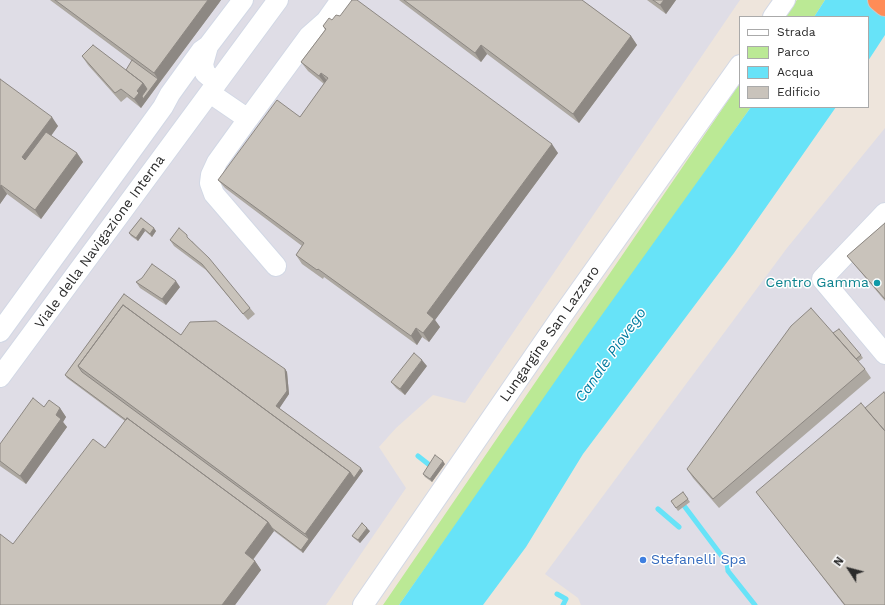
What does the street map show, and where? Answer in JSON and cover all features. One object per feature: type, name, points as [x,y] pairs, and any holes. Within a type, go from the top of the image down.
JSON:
[{"type":"highway","points":[[879,0],[885,4]]},
{"type":"street","name":"Viale della Navigazione Interna","points":[[0,332],[163,107],[170,94],[201,51],[208,46],[243,0]]},
{"type":"street","name":"Viale della Navigazione Interna","points":[[2,370],[194,115],[278,0]]},
{"type":"street","points":[[276,266],[214,194],[210,183],[211,175],[217,162],[309,36],[326,21],[341,0]]},
{"type":"street","points":[[774,16],[785,0]]},
{"type":"street","name":"Viale della Navigazione Interna","points":[[208,46],[203,64],[204,73],[214,88]]},
{"type":"street","name":"Lungargine San Lazzaro","points":[[363,605],[559,320],[739,66]]},
{"type":"street","points":[[214,88],[248,119]]},
{"type":"street","name":"Viale della Navigazione Interna","points":[[163,107],[180,92],[186,91],[195,98],[194,115]]},
{"type":"street","points":[[885,213],[822,279],[885,354]]},
{"type":"shaded area","points":[[0,0],[740,0],[465,403],[433,395],[396,428],[379,447],[406,488],[326,605],[0,605]]},
{"type":"shaded area","points":[[885,128],[885,605],[581,605],[578,598],[545,574],[787,248]]},
{"type":"green space","points":[[797,0],[825,0],[815,16],[786,16]]},
{"type":"green space","points":[[739,84],[739,108],[750,108],[399,605],[383,605]]},
{"type":"water","points":[[825,0],[885,0],[885,35],[869,59],[869,16],[815,16]]},
{"type":"water","name":"Canale Piovego","points":[[750,108],[835,108],[734,253],[583,454],[526,547],[483,605],[399,605],[586,337]]},
{"type":"building","points":[[55,0],[208,0],[154,73]]},
{"type":"building","points":[[352,0],[357,0],[552,144],[427,313],[434,319],[423,333],[416,328],[411,336],[318,269],[317,270],[296,255],[304,243],[218,180],[277,100],[300,117],[328,78],[321,73],[319,76],[301,62],[326,29],[323,26],[329,18],[332,20],[336,15],[340,16]]},
{"type":"building","points":[[404,0],[582,0],[631,36],[573,114],[481,45],[475,53]]},
{"type":"building","points":[[653,0],[664,0],[660,5]]},
{"type":"building","points":[[93,45],[143,83],[137,91],[139,93],[134,99],[121,89],[115,93],[82,56]]},
{"type":"building","points":[[132,60],[158,79],[143,99],[142,96],[147,89],[143,83],[126,70]]},
{"type":"building","points":[[0,79],[52,117],[22,157],[25,160],[46,132],[77,153],[35,210],[1,185],[0,187]]},
{"type":"building","points":[[141,218],[154,228],[150,234],[143,228],[136,238],[129,233]]},
{"type":"building","name":"Centro Gamma","points":[[885,223],[885,299],[847,256]]},
{"type":"building","points":[[179,228],[209,258],[250,308],[243,314],[202,264],[170,240]]},
{"type":"building","points":[[152,264],[176,281],[162,299],[136,282],[142,278]]},
{"type":"building","points":[[124,294],[181,335],[190,322],[216,321],[285,369],[287,391],[276,406],[361,468],[354,478],[350,472],[123,305],[78,366],[82,372],[309,539],[301,550],[272,528],[268,522],[127,418],[126,420],[65,375]]},
{"type":"building","points":[[123,305],[350,472],[305,534],[78,366]]},
{"type":"building","points":[[811,308],[865,369],[713,499],[687,469],[791,326]]},
{"type":"building","points":[[839,329],[861,355],[856,359],[833,333]]},
{"type":"building","points":[[414,353],[422,360],[400,389],[391,382]]},
{"type":"building","points":[[884,392],[885,394],[885,431],[865,408]]},
{"type":"building","points":[[33,398],[44,407],[49,400],[60,408],[56,415],[61,419],[20,476],[0,461],[0,444]]},
{"type":"building","points":[[861,403],[885,431],[885,605],[845,605],[756,492]]},
{"type":"building","points":[[127,418],[268,522],[245,553],[255,561],[222,605],[0,605],[0,534],[13,544],[93,439],[105,448]]},
{"type":"building","points":[[435,455],[443,461],[430,479],[423,474]]},
{"type":"building","points":[[683,492],[688,499],[676,508],[671,501]]},
{"type":"building","points":[[362,523],[367,528],[358,540],[352,536]]},
{"type":"waterway","points":[[418,456],[432,467]]},
{"type":"waterway","points":[[685,507],[727,563],[728,571],[755,605]]},
{"type":"waterway","points":[[658,509],[679,527]]},
{"type":"waterway","points":[[557,594],[566,599],[563,605]]},
{"type":"place","name":"Centro Gamma","points":[[877,283]]},
{"type":"place","name":"Stefanelli Spa","points":[[643,560]]}]
